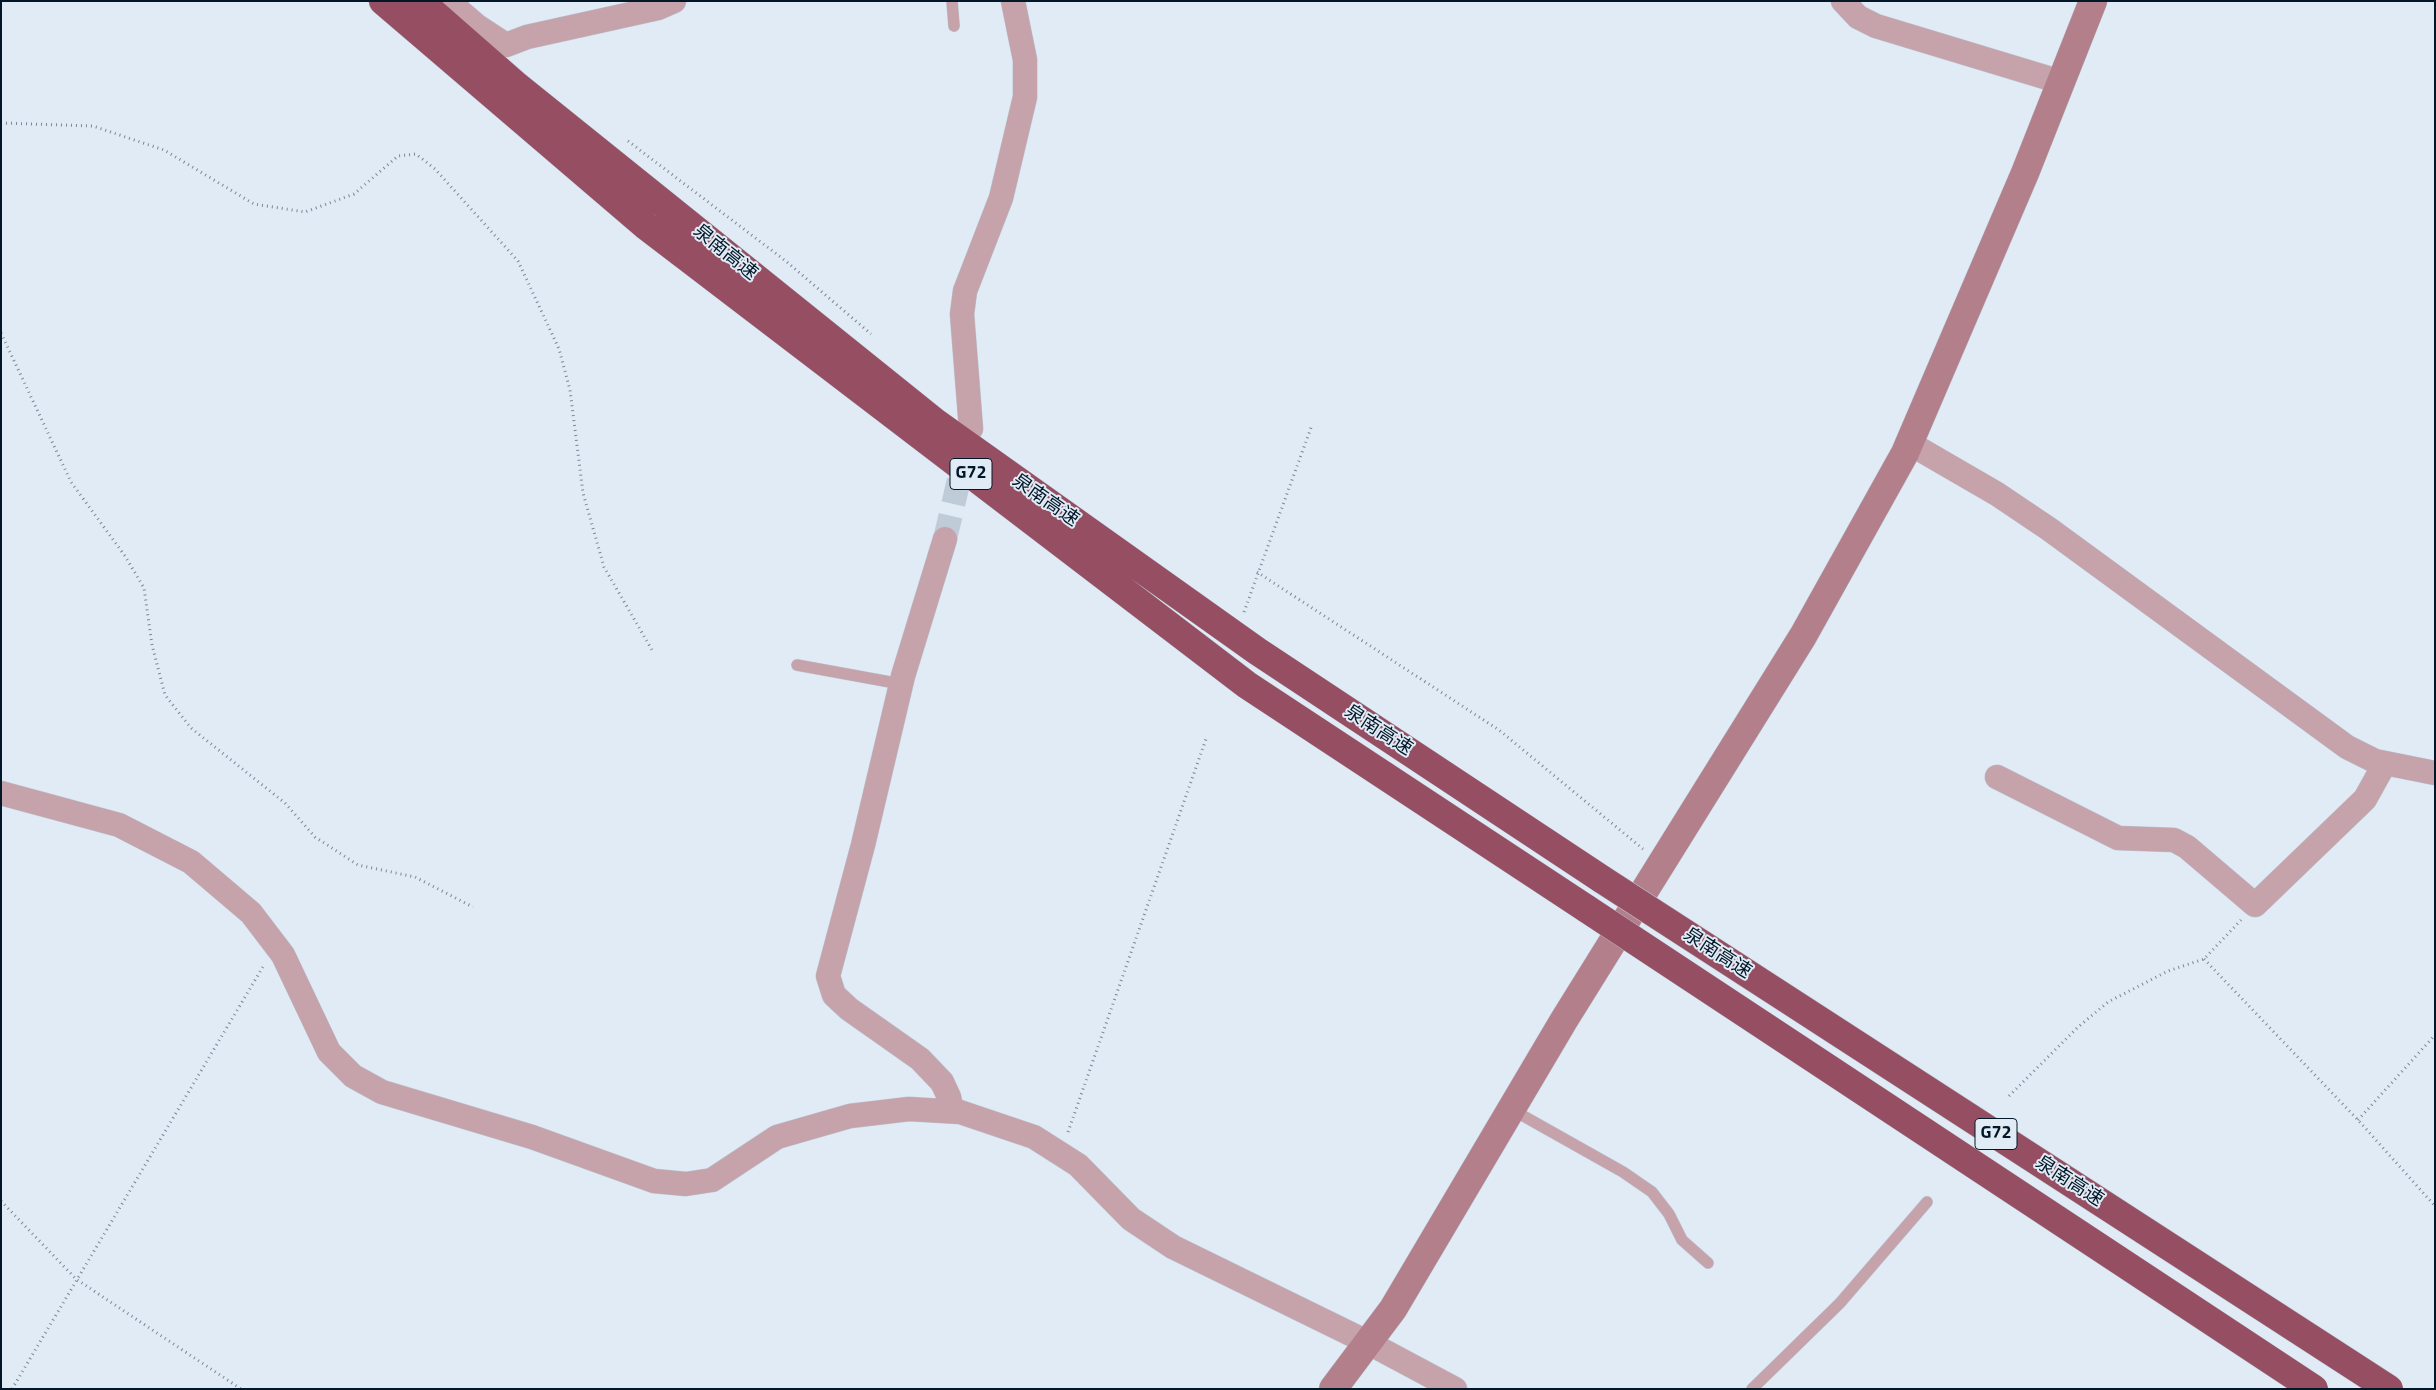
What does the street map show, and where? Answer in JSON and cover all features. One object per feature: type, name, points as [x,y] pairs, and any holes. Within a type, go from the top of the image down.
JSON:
[{"type":"highway","name":"泉南高速","points":[[383,1],[646,226],[1247,685],[2314,1389]]},
{"type":"highway","name":"泉南高速","points":[[420,1],[517,86],[935,422],[1257,651],[1603,880],[2389,1389]]},
{"type":"street","points":[[448,1],[477,26],[506,45],[527,38],[658,8],[674,1]]},
{"type":"street","points":[[970,429],[962,314],[965,291],[1001,198],[1025,97],[1025,60],[1013,1]]},
{"type":"street","points":[[1843,1],[1858,17],[1876,26],[2061,82]]},
{"type":"street","points":[[1333,1389],[1393,1309],[1511,1109],[1803,636],[1909,443],[2025,173],[2093,1]]},
{"type":"street","points":[[1909,443],[1998,494],[2049,529],[2347,747],[2375,761],[2435,773]]},
{"type":"street","points":[[946,539],[901,684],[863,845],[828,976],[834,995],[839,1000],[920,1058],[937,1076],[949,1097],[952,1111]]},
{"type":"street","points":[[1997,777],[2118,838],[2174,840],[2187,847],[2255,905],[2365,799],[2385,763]]},
{"type":"street","points":[[1,794],[119,824],[191,862],[250,913],[283,955],[329,1052],[353,1076],[382,1092],[532,1137],[654,1181],[686,1184],[712,1180],[777,1137],[850,1116],[909,1109],[960,1112],[1034,1137],[1078,1165],[1132,1219],[1173,1247],[1367,1342],[1455,1389]]},
{"type":"lane","points":[[952,1],[954,26]]},
{"type":"lane","points":[[797,665],[901,684]]},
{"type":"lane","points":[[1511,1109],[1623,1172],[1652,1192],[1669,1214],[1682,1240],[1708,1263]]},
{"type":"lane","points":[[1752,1389],[1840,1303],[1927,1202]]},
{"type":"path","points":[[1,122],[93,126],[164,150],[254,204],[305,212],[354,194],[398,156],[416,154],[435,169],[518,261],[558,349],[570,390],[583,493],[604,567],[652,650]]},
{"type":"path","points":[[624,138],[787,262],[871,334]]},
{"type":"path","points":[[1,333],[71,482],[125,556],[144,588],[152,645],[165,695],[191,728],[285,803],[315,836],[358,865],[415,877],[473,907]]},
{"type":"path","points":[[1241,620],[1312,425]]},
{"type":"path","points":[[1257,572],[1499,730],[1661,864]]},
{"type":"path","points":[[1060,1154],[1206,739]]},
{"type":"path","points":[[2009,1096],[2077,1028],[2108,1002],[2168,971],[2204,959],[2255,905]]},
{"type":"path","points":[[12,1389],[275,945]]},
{"type":"path","points":[[2204,959],[2358,1120],[2435,1206]]},
{"type":"path","points":[[2358,1120],[2435,1035]]},
{"type":"path","points":[[1,1201],[76,1280],[241,1389]]},
{"type":"tunnel","points":[[945,539],[966,450]]}]
